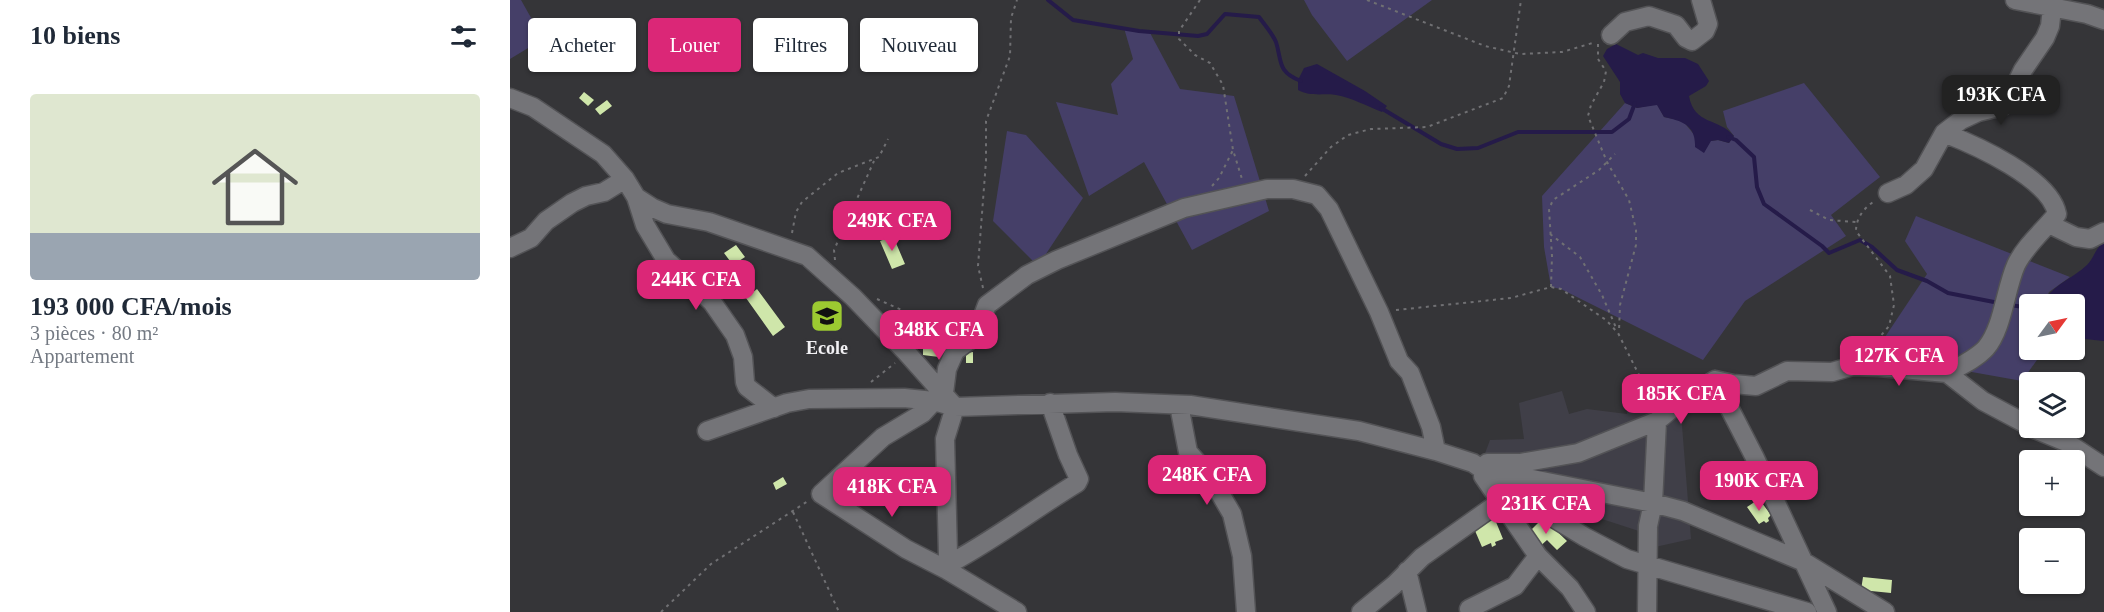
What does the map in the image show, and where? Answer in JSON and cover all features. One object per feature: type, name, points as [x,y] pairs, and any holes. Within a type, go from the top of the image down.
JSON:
[{"type":"street","points":[[1611,35],[1625,22],[1649,16],[1676,25],[1686,38],[1692,41],[1705,31],[1708,24],[1701,0]]},
{"type":"street","points":[[2015,0],[2104,20]]},
{"type":"street","points":[[1888,193],[1906,185],[1924,169],[1944,133],[1961,120],[1977,112],[2003,106],[2023,70],[2045,38],[2050,26],[2052,8]]},
{"type":"street","points":[[510,98],[533,107],[603,154],[625,179],[636,197],[645,225],[666,260],[712,302],[735,335],[743,357],[747,387],[774,408]]},
{"type":"street","points":[[1944,133],[1990,152],[2021,172],[2055,204],[2057,214],[2022,255],[2016,266],[1993,338],[1979,354],[1947,373]]},
{"type":"street","points":[[510,248],[531,238],[546,221],[572,203],[586,196],[604,192],[625,179]]},
{"type":"street","points":[[947,567],[944,401],[947,369],[955,351],[971,339],[978,328],[987,305],[1027,276],[1056,260],[1184,208],[1247,193],[1274,188],[1293,189],[1317,195],[1329,209],[1379,312],[1399,361],[1410,373],[1419,393],[1431,427],[1436,451]]},
{"type":"street","points":[[636,197],[667,214],[709,222],[807,256],[835,280],[906,352],[944,401]]},
{"type":"street","points":[[2049,224],[2068,234],[2083,238],[2090,239],[2104,232]]},
{"type":"street","points":[[1478,466],[1520,463],[1578,453],[1657,421],[1685,398],[1715,380],[1756,386],[1787,372],[1832,372],[1853,366],[1947,373],[1983,401],[2019,420]]},
{"type":"street","points":[[1715,380],[1827,612]]},
{"type":"street","points":[[707,430],[809,399],[904,398],[944,401],[1116,402],[1190,405],[1232,410],[1359,431],[1436,451],[1478,466],[1683,511],[1804,562],[1885,612]]},
{"type":"street","points":[[944,401],[884,437],[821,494],[906,549],[947,567],[1017,612]]},
{"type":"street","points":[[947,567],[1077,483],[1079,479],[1050,403]]},
{"type":"street","points":[[1179,405],[1188,452],[1211,478],[1232,514],[1242,556],[1246,612]]},
{"type":"street","points":[[1647,612],[1648,526],[1653,503],[1657,421]]},
{"type":"street","points":[[2057,438],[2104,467]]},
{"type":"street","points":[[1478,466],[1538,556],[1570,588],[1586,612]]},
{"type":"street","points":[[1478,466],[1537,508],[1627,559],[1807,612]]},
{"type":"street","points":[[1361,612],[1394,585],[1422,557],[1501,501]]},
{"type":"street","points":[[1469,609],[1515,586],[1538,556]]},
{"type":"street","points":[[1407,571],[1417,612]]},
{"type":"path","points":[[987,305],[978,266],[985,172],[986,121],[1010,56],[1011,18],[1017,0]]},
{"type":"path","points":[[1200,0],[1179,31],[1179,39],[1195,55],[1210,63],[1223,85],[1233,150],[1247,193]]},
{"type":"path","points":[[1367,0],[1485,46],[1514,53],[1562,52],[1598,41],[1598,59],[1606,71],[1605,82],[1591,105],[1588,116],[1607,162],[1629,200],[1636,230],[1636,245],[1620,305],[1618,333]]},
{"type":"path","points":[[1293,189],[1331,147],[1348,135],[1371,129],[1427,127],[1503,98],[1509,86],[1521,0]]},
{"type":"path","points":[[789,249],[796,212],[802,202],[838,173],[879,157],[888,139]]},
{"type":"path","points":[[1199,205],[1219,178],[1233,150]]},
{"type":"path","points":[[1551,287],[1549,209],[1553,200],[1599,170],[1615,154]]},
{"type":"path","points":[[835,280],[834,250],[874,160]]},
{"type":"path","points":[[1853,366],[1889,326],[1894,305],[1890,276],[1856,231],[1856,222],[1863,210],[1873,201],[1888,193]]},
{"type":"path","points":[[1810,210],[1829,220],[1856,222]]},
{"type":"path","points":[[1550,234],[1580,257],[1602,295],[1647,391],[1657,421]]},
{"type":"path","points":[[1379,312],[1510,298],[1551,287],[1561,289],[1606,320],[1618,333]]},
{"type":"path","points":[[874,297],[913,315],[927,326]]},
{"type":"path","points":[[864,387],[906,352]]},
{"type":"path","points":[[661,612],[711,564],[821,494]]},
{"type":"path","points":[[793,513],[839,612]]},
{"type":"shaded area","points":[[510,0],[521,0],[531,18],[528,18],[528,48],[510,59]]},
{"type":"shaded area","points":[[1304,0],[1432,0],[1347,61],[1312,15]]},
{"type":"shaded area","points":[[1124,28],[1149,31],[1180,89],[1234,96],[1269,211],[1192,250],[1144,162],[1089,196],[1056,102],[1118,115],[1111,84],[1133,59]]},
{"type":"shaded area","points":[[1616,44],[1638,55],[1643,53],[1658,58],[1685,58],[1698,64],[1709,81],[1706,86],[1689,96],[1692,105],[1701,117],[1728,130],[1734,136],[1729,143],[1711,141],[1704,153],[1695,147],[1693,134],[1687,125],[1664,117],[1657,105],[1637,108],[1625,103],[1620,94],[1620,82],[1603,56],[1607,49]]},
{"type":"shaded area","points":[[1317,64],[1387,106],[1382,112],[1342,96],[1298,90],[1298,80],[1304,68]]},
{"type":"shaded area","points":[[1804,83],[1880,177],[1831,215],[1846,236],[1745,301],[1703,360],[1561,289],[1551,287],[1544,247],[1542,196],[1625,103],[1637,108],[1657,104],[1664,117],[1683,121],[1696,137],[1729,143],[1734,136],[1727,127],[1723,111]]},
{"type":"shaded area","points":[[1007,131],[1026,135],[1083,198],[1038,266],[993,221]]},
{"type":"shaded area","points":[[1916,216],[2070,277],[2048,294],[2019,294],[2019,360],[2037,360],[2028,372],[2019,372],[2019,380],[1871,358],[1927,274],[1905,241]]},
{"type":"shaded area","points":[[2104,242],[2104,341],[2085,339],[2085,294],[2049,294],[2087,265]]},
{"type":"shaded area","points":[[1562,391],[1569,414],[1587,409],[1627,414],[1628,399],[1681,413],[1691,539],[1646,549],[1645,533],[1531,496],[1529,476],[1481,464],[1490,440],[1524,439],[1519,403]]},
{"type":"building","points":[[584,92],[594,100],[588,106],[579,98]]},
{"type":"building","points":[[607,100],[612,106],[600,115],[595,109]]},
{"type":"building","points":[[893,236],[905,264],[892,269],[880,241]]},
{"type":"building","points":[[736,245],[745,257],[733,265],[724,253]]},
{"type":"building","points":[[757,289],[785,327],[773,336],[746,298]]},
{"type":"building","points":[[923,347],[940,348],[939,357],[923,355]]},
{"type":"building","points":[[973,352],[973,363],[966,363],[966,353]]},
{"type":"building","points":[[882,469],[886,475],[875,483],[871,476]]},
{"type":"building","points":[[783,477],[787,484],[776,490],[773,483]]},
{"type":"building","points":[[1759,499],[1771,515],[1768,518],[1769,521],[1759,524],[1747,507]]},
{"type":"building","points":[[1494,517],[1503,539],[1495,542],[1496,545],[1492,547],[1491,543],[1482,547],[1473,526]]},
{"type":"building","points":[[1543,518],[1567,541],[1557,550],[1547,540],[1537,549],[1526,535]]},
{"type":"building","points":[[1863,577],[1892,580],[1891,593],[1861,590]]},
{"type":"waterway","points":[[1048,0],[1073,20],[1139,31],[1198,36],[1207,34],[1225,14],[1259,17],[1276,42],[1284,70],[1293,78],[1301,81]]},
{"type":"waterway","points":[[1381,108],[1441,144],[1457,149],[1478,148],[1518,132],[1612,132],[1629,119],[1635,103]]},
{"type":"waterway","points":[[1728,137],[1736,140],[1754,157],[1757,187],[1764,204],[1829,253],[1860,240],[1872,247],[1897,270],[1927,281],[1948,293],[1999,303]]},
{"type":"waterway","points":[[2010,305],[2019,306]]},
{"type":"place","name":"Ecole","points":[[827,316]]}]
